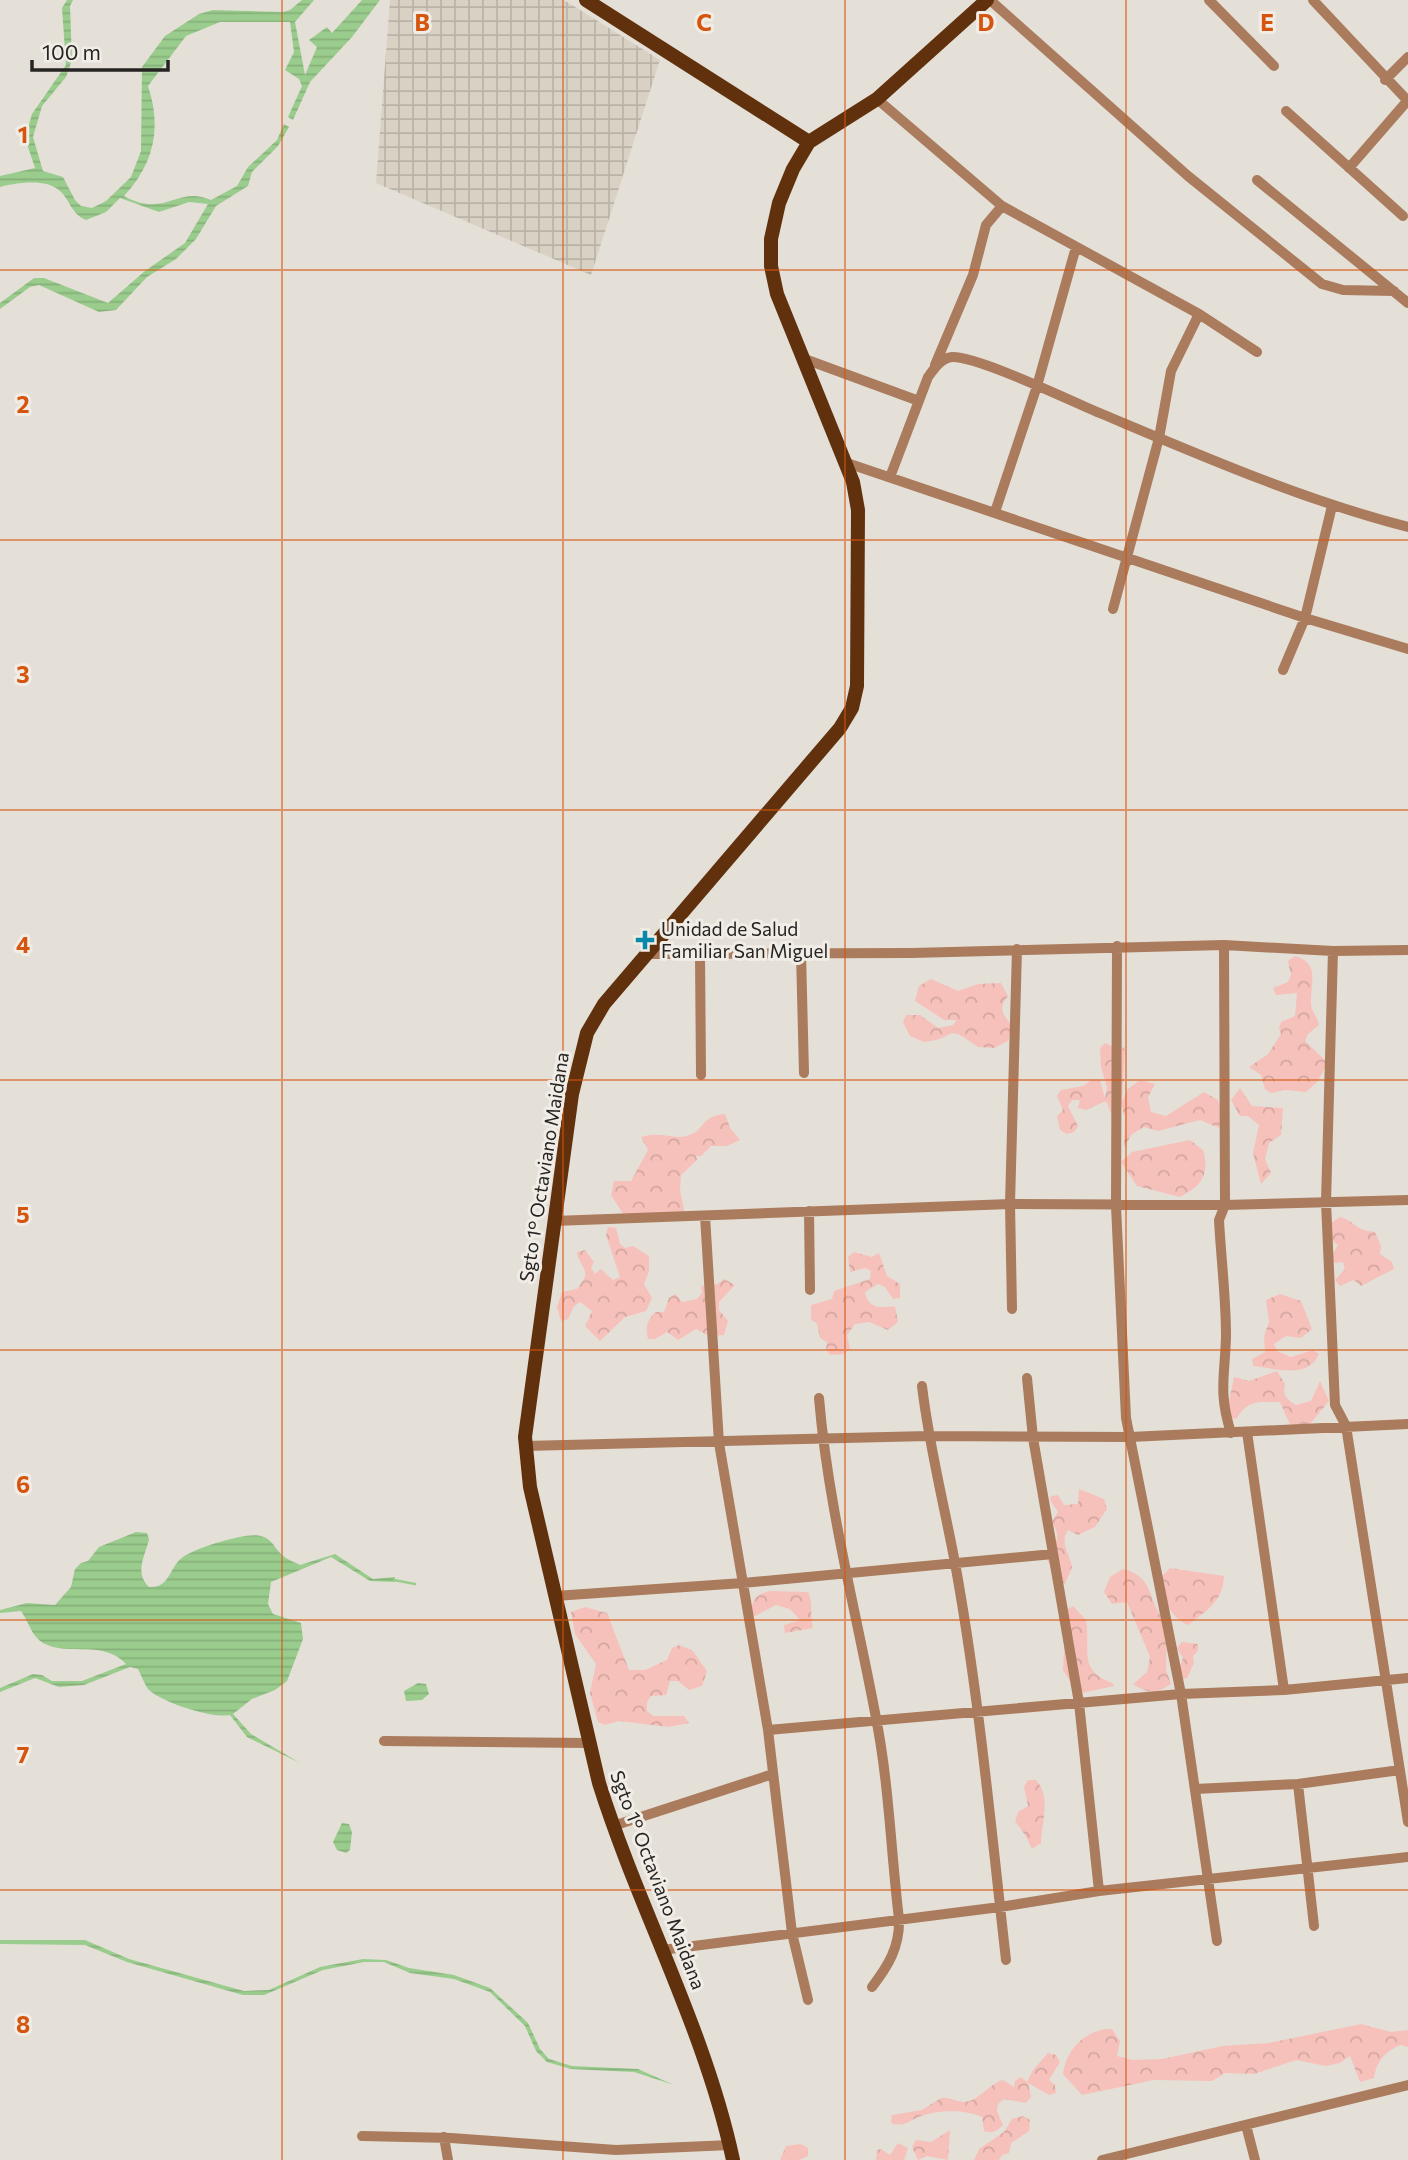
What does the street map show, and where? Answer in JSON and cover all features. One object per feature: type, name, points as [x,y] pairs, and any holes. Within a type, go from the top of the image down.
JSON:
[{"type":"main road","points":[[586,0],[809,142],[877,99],[988,0]]},
{"type":"main road","name":"Sgto 1° Octaviano Maidana","points":[[733,2160],[705,2057],[613,1826],[589,1743],[530,1487],[525,1446],[572,1094],[587,1033],[604,1004],[840,728],[852,708],[858,686],[858,510],[847,463],[802,359],[777,294],[771,266],[771,239],[789,180],[809,142]]},
{"type":"street","points":[[988,0],[1188,176],[1322,284],[1343,290],[1394,292]]},
{"type":"street","points":[[1209,0],[1274,66]]},
{"type":"street","points":[[1317,1],[1385,80],[1408,100],[1349,168]]},
{"type":"street","points":[[1385,80],[1408,57]]},
{"type":"street","points":[[877,99],[1002,206],[1199,314],[1258,352]]},
{"type":"street","points":[[1286,111],[1403,216]]},
{"type":"street","points":[[1257,180],[1408,303]]},
{"type":"street","points":[[890,477],[973,275],[986,225],[1002,206]]},
{"type":"street","points":[[995,512],[1037,386],[1076,247]]},
{"type":"street","points":[[1113,609],[1159,438],[1171,371],[1199,314]]},
{"type":"street","points":[[933,371],[949,357],[964,359],[1332,506],[1408,527]]},
{"type":"street","points":[[802,359],[919,401]]},
{"type":"street","points":[[847,463],[1305,618],[1408,649]]},
{"type":"street","points":[[1283,670],[1305,618],[1332,506]]},
{"type":"street","points":[[646,954],[1224,945],[1333,951],[1408,950]]},
{"type":"street","points":[[1224,945],[1225,1205],[1219,1220],[1226,1336],[1221,1382],[1223,1408],[1231,1433]]},
{"type":"street","points":[[1117,946],[1116,1206],[1126,1418],[1181,1694],[1217,1941]]},
{"type":"street","points":[[1012,1309],[1010,1204],[1017,949]]},
{"type":"street","points":[[1333,951],[1326,1202],[1335,1405],[1346,1426],[1408,1822]]},
{"type":"street","points":[[801,953],[804,1073]]},
{"type":"street","points":[[700,954],[701,1075]]},
{"type":"street","points":[[554,1221],[1010,1204],[1225,1205],[1408,1200]]},
{"type":"street","points":[[809,1211],[810,1290]]},
{"type":"street","points":[[705,1216],[719,1443],[768,1730],[792,1933],[808,2000]]},
{"type":"street","points":[[1027,1378],[1033,1438],[1079,1703],[1099,1891]]},
{"type":"street","points":[[922,1385],[928,1436],[955,1563],[978,1712],[1006,1960]]},
{"type":"street","points":[[819,1398],[822,1441],[845,1572],[877,1721],[899,1919],[900,1938],[887,1967],[872,1987]]},
{"type":"street","points":[[525,1446],[822,1441],[928,1436],[1130,1437],[1408,1424]]},
{"type":"street","points":[[1247,1432],[1284,1690]]},
{"type":"street","points":[[555,1596],[743,1583],[1053,1554]]},
{"type":"street","points":[[768,1730],[1181,1694],[1284,1690],[1408,1678]]},
{"type":"street","points":[[384,1741],[589,1743]]},
{"type":"street","points":[[1195,1789],[1298,1784],[1400,1770]]},
{"type":"street","points":[[613,1826],[773,1774]]},
{"type":"street","points":[[1298,1784],[1314,1926]]},
{"type":"street","points":[[662,1950],[1000,1907],[1099,1891],[1408,1857]]},
{"type":"street","points":[[1102,2160],[1408,2085]]},
{"type":"street","points":[[1247,2125],[1255,2160]]},
{"type":"street","points":[[362,2136],[444,2137],[616,2150],[730,2145]]},
{"type":"street","points":[[444,2137],[448,2160]]},
{"type":"shaded area","points":[[67,0],[73,0],[70,6],[72,60],[66,77],[42,106],[33,137],[43,171],[63,177],[75,200],[81,206],[92,208],[106,201],[131,177],[141,151],[142,67],[165,36],[199,14],[213,10],[283,12],[302,0],[314,0],[295,22],[305,75],[317,47],[309,40],[327,27],[332,33],[362,0],[380,0],[352,37],[310,82],[293,120],[288,117],[302,86],[299,79],[285,70],[294,52],[290,22],[220,22],[186,36],[148,86],[154,116],[152,145],[142,171],[124,196],[151,204],[189,196],[211,200],[237,186],[248,167],[277,140],[284,124],[289,127],[278,146],[252,172],[248,186],[216,206],[196,239],[176,259],[147,277],[116,310],[99,312],[39,285],[30,287],[0,309],[0,303],[34,278],[44,278],[108,303],[145,271],[185,243],[208,204],[189,202],[159,212],[120,198],[106,212],[86,220],[74,211],[60,191],[47,184],[14,184],[0,187],[0,176],[35,168],[25,138],[32,114],[66,65],[62,8]]},
{"type":"shaded area","points":[[390,0],[564,0],[660,60],[591,275],[376,183]]},
{"type":"shaded area","points":[[136,1532],[147,1533],[149,1539],[141,1570],[149,1587],[165,1581],[178,1561],[189,1553],[209,1545],[254,1535],[268,1539],[283,1556],[300,1565],[335,1554],[373,1579],[395,1577],[395,1582],[370,1581],[331,1557],[271,1582],[268,1604],[273,1614],[301,1623],[303,1639],[287,1681],[275,1690],[252,1699],[233,1714],[251,1734],[300,1763],[247,1737],[230,1715],[200,1712],[154,1694],[148,1689],[138,1669],[130,1667],[84,1685],[59,1687],[35,1678],[0,1692],[0,1688],[33,1674],[42,1675],[52,1681],[82,1681],[126,1664],[107,1652],[64,1649],[43,1643],[33,1633],[21,1611],[0,1613],[0,1610],[27,1603],[55,1605],[71,1587],[75,1569],[81,1563],[88,1561],[99,1547]]},
{"type":"shaded area","points":[[418,1683],[426,1684],[429,1694],[422,1700],[406,1701],[404,1691]]},
{"type":"shaded area","points":[[342,1823],[349,1824],[352,1832],[350,1850],[346,1853],[337,1850],[333,1842]]},
{"type":"shaded area","points":[[0,1940],[85,1940],[129,1959],[244,1991],[269,1990],[320,1967],[363,1959],[386,1960],[409,1968],[454,1975],[490,1988],[528,2023],[540,2049],[549,2059],[572,2066],[638,2069],[674,2085],[634,2072],[571,2069],[547,2062],[536,2051],[525,2026],[490,1992],[454,1979],[410,1973],[384,1962],[364,1962],[323,1970],[264,1995],[243,1995],[127,1962],[85,1945],[0,1944]]},
{"type":"green space","points":[[1295,956],[1303,959],[1311,969],[1311,1006],[1319,1025],[1308,1034],[1305,1041],[1328,1063],[1317,1082],[1306,1092],[1285,1090],[1271,1093],[1265,1089],[1261,1075],[1249,1067],[1268,1054],[1281,1034],[1281,1022],[1295,1016],[1297,993],[1276,995],[1273,988],[1288,982],[1291,975],[1288,961]]},
{"type":"green space","points":[[931,979],[958,991],[978,984],[1001,983],[1008,996],[1002,1009],[1012,1027],[1008,1041],[994,1048],[978,1047],[955,1033],[924,1042],[910,1036],[903,1022],[906,1015],[920,1015],[938,1028],[953,1025],[957,1020],[944,1020],[915,1001],[919,986]]},
{"type":"green space","points":[[1105,1043],[1119,1049],[1123,1047],[1125,1050],[1122,1101],[1128,1089],[1140,1080],[1155,1084],[1148,1097],[1151,1112],[1166,1116],[1204,1092],[1218,1100],[1222,1114],[1219,1128],[1200,1120],[1158,1131],[1144,1127],[1132,1134],[1124,1148],[1125,1117],[1121,1104],[1111,1113],[1106,1101],[1086,1110],[1078,1108],[1080,1100],[1072,1100],[1068,1106],[1078,1126],[1074,1132],[1067,1134],[1060,1130],[1057,1116],[1063,1110],[1057,1096],[1061,1090],[1083,1086],[1093,1079],[1100,1081],[1105,1098],[1107,1087],[1101,1067],[1100,1048]]},
{"type":"green space","points":[[1240,1088],[1252,1106],[1283,1108],[1281,1135],[1269,1143],[1265,1159],[1271,1173],[1261,1184],[1253,1153],[1259,1125],[1248,1116],[1240,1116],[1231,1100]]},
{"type":"green space","points":[[725,1114],[730,1128],[740,1140],[727,1146],[711,1146],[701,1156],[696,1156],[697,1160],[681,1175],[680,1190],[686,1220],[627,1220],[611,1195],[614,1181],[631,1181],[648,1150],[641,1137],[687,1136],[711,1117]]},
{"type":"green space","points":[[1190,1140],[1203,1150],[1205,1173],[1199,1184],[1180,1197],[1137,1186],[1121,1162],[1132,1152]]},
{"type":"green space","points":[[1340,1217],[1375,1232],[1381,1246],[1380,1254],[1392,1262],[1394,1269],[1361,1286],[1354,1280],[1340,1286],[1335,1280],[1345,1269],[1343,1262],[1335,1263],[1330,1258],[1338,1245],[1332,1240],[1327,1226]]},
{"type":"green space","points":[[608,1227],[616,1228],[620,1244],[625,1248],[633,1246],[649,1256],[649,1271],[644,1284],[652,1298],[646,1311],[625,1317],[600,1341],[585,1326],[592,1311],[580,1302],[574,1306],[568,1319],[561,1321],[557,1307],[562,1292],[577,1289],[584,1279],[585,1272],[577,1252],[585,1250],[594,1262],[591,1268],[595,1274],[601,1269],[613,1280],[620,1277],[606,1235]]},
{"type":"green space","points":[[854,1252],[872,1257],[879,1253],[887,1276],[900,1284],[900,1298],[893,1299],[885,1287],[878,1284],[865,1292],[872,1304],[880,1307],[895,1306],[898,1322],[888,1330],[869,1322],[855,1324],[847,1335],[850,1349],[844,1354],[830,1355],[826,1349],[827,1342],[820,1338],[817,1323],[811,1320],[811,1305],[832,1299],[834,1291],[870,1279],[871,1271],[865,1268],[850,1272],[848,1257]]},
{"type":"green space","points":[[724,1279],[735,1285],[719,1302],[719,1310],[728,1321],[724,1335],[709,1336],[696,1329],[678,1340],[667,1332],[655,1339],[648,1339],[649,1321],[656,1312],[664,1312],[669,1298],[675,1294],[682,1302],[697,1299],[702,1293],[701,1286],[718,1284]]},
{"type":"green space","points":[[1280,1294],[1301,1301],[1312,1329],[1301,1338],[1286,1336],[1274,1344],[1277,1351],[1291,1357],[1313,1350],[1319,1354],[1314,1362],[1299,1370],[1253,1366],[1252,1359],[1265,1352],[1264,1336],[1269,1322],[1266,1300]]},
{"type":"green space","points":[[1277,1371],[1285,1384],[1286,1397],[1296,1405],[1311,1401],[1320,1381],[1329,1401],[1305,1430],[1292,1429],[1280,1402],[1251,1404],[1237,1418],[1230,1419],[1228,1406],[1234,1377],[1249,1381]]},
{"type":"green space","points":[[1079,1489],[1104,1499],[1107,1509],[1095,1527],[1078,1535],[1068,1530],[1065,1544],[1072,1567],[1065,1584],[1056,1578],[1045,1555],[1053,1547],[1057,1536],[1052,1522],[1058,1512],[1050,1500],[1051,1496],[1058,1495],[1064,1505],[1078,1504]]},
{"type":"green space","points":[[1170,1568],[1224,1576],[1217,1599],[1188,1625],[1176,1617],[1163,1594],[1159,1579]]},
{"type":"green space","points":[[1123,1569],[1134,1573],[1146,1584],[1167,1625],[1166,1670],[1171,1684],[1161,1690],[1143,1690],[1133,1684],[1147,1672],[1150,1657],[1127,1602],[1112,1604],[1104,1592],[1110,1577]]},
{"type":"green space","points":[[770,1591],[808,1592],[813,1628],[785,1633],[784,1625],[800,1620],[790,1609],[776,1605],[751,1618],[754,1600]]},
{"type":"green space","points":[[1073,1606],[1086,1620],[1090,1665],[1094,1672],[1114,1686],[1082,1693],[1073,1686],[1063,1670],[1066,1610]]},
{"type":"green space","points":[[585,1607],[607,1613],[629,1670],[645,1670],[667,1660],[672,1648],[679,1645],[692,1650],[707,1671],[702,1686],[689,1690],[678,1681],[670,1681],[666,1695],[651,1696],[647,1702],[647,1711],[653,1716],[684,1716],[689,1723],[668,1727],[619,1721],[605,1725],[598,1722],[590,1693],[596,1664],[575,1634],[571,1612]]},
{"type":"green space","points":[[1182,1642],[1198,1644],[1198,1651],[1193,1656],[1194,1663],[1187,1678],[1180,1679],[1178,1672],[1183,1658],[1177,1648]]},
{"type":"green space","points":[[1028,1780],[1036,1780],[1044,1794],[1045,1802],[1041,1843],[1032,1849],[1015,1822],[1018,1812],[1028,1806],[1024,1787]]},
{"type":"green space","points":[[1361,2024],[1391,2032],[1408,2030],[1408,2047],[1400,2045],[1390,2051],[1379,2062],[1374,2078],[1360,2082],[1350,2056],[1340,2063],[1326,2066],[1296,2060],[1254,2074],[1225,2073],[1212,2081],[1154,2080],[1082,2095],[1063,2074],[1068,2056],[1079,2042],[1094,2032],[1103,2030],[1112,2029],[1120,2041],[1117,2056],[1132,2060],[1162,2059],[1223,2046],[1269,2043]]},
{"type":"green space","points":[[1048,2053],[1056,2055],[1060,2062],[1049,2080],[1055,2085],[1056,2093],[1049,2095],[1028,2083],[1031,2097],[1026,2103],[1004,2099],[998,2104],[997,2111],[1003,2125],[995,2131],[984,2131],[982,2117],[952,2111],[935,2112],[903,2124],[891,2123],[892,2115],[922,2110],[941,2098],[969,2101],[1003,2080],[1014,2087],[1015,2081],[1021,2077],[1027,2082],[1033,2070]]},
{"type":"green space","points":[[1023,2116],[1030,2120],[1029,2131],[1011,2143],[1009,2153],[1002,2155],[999,2160],[974,2160],[979,2149],[1004,2132],[1012,2119]]},
{"type":"green space","points":[[950,2130],[948,2160],[927,2156],[918,2160],[912,2147],[916,2140],[931,2142]]},
{"type":"green space","points":[[898,2143],[908,2148],[904,2160],[876,2160],[877,2150],[881,2149],[890,2155]]},
{"type":"green space","points":[[801,2144],[808,2148],[808,2156],[799,2160],[780,2160],[786,2146]]},
{"type":"waterway","points":[[394,1580],[415,1584]]},
{"type":"place","name":"Unidad de Salud Familiar San Miguel","points":[[645,940]]}]
